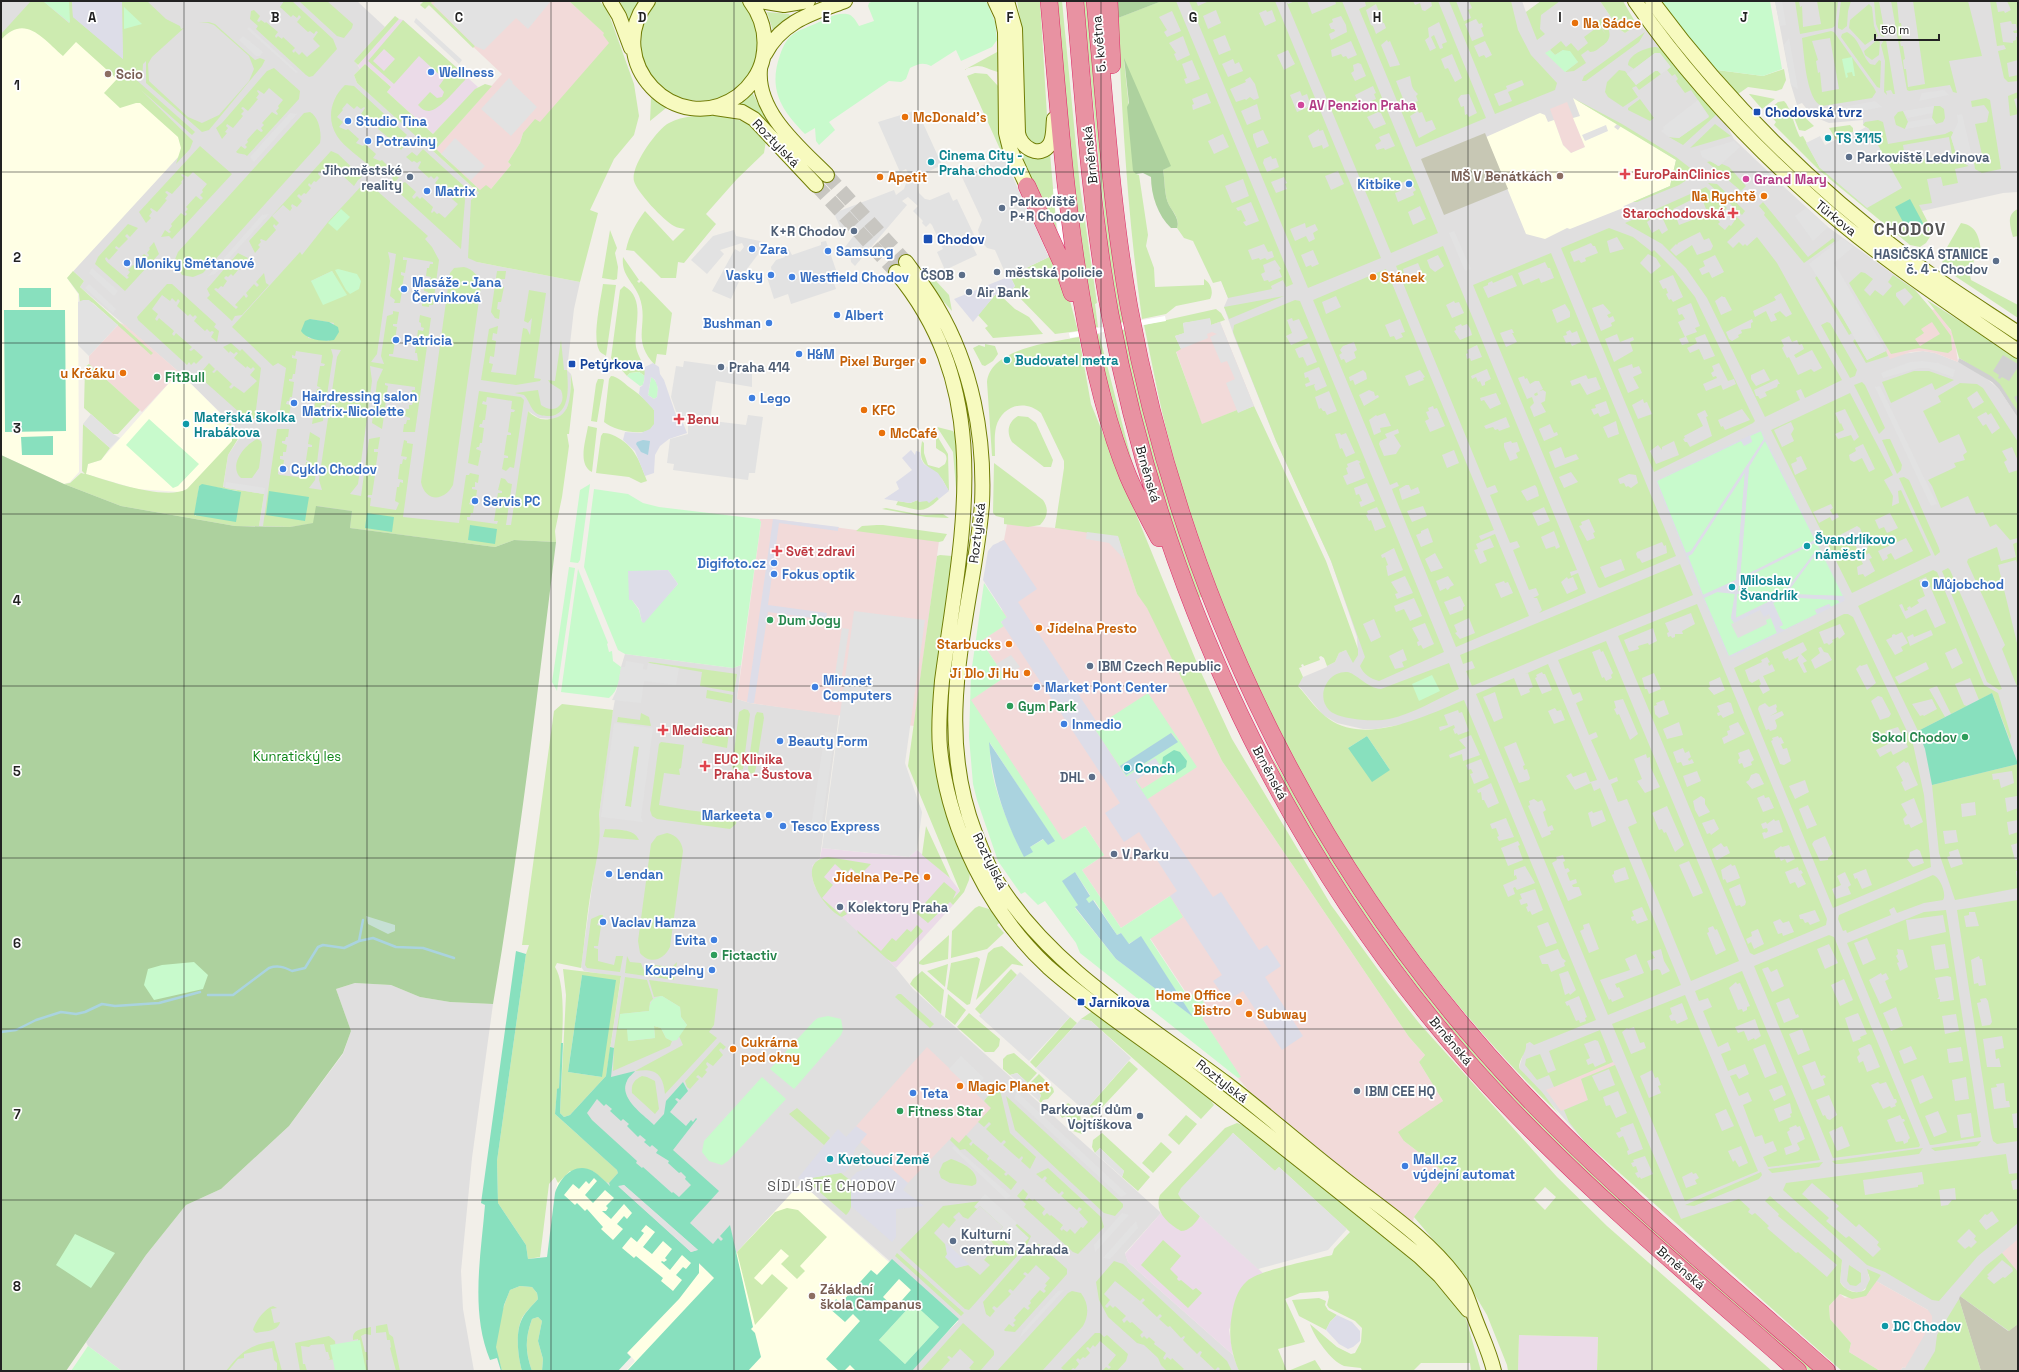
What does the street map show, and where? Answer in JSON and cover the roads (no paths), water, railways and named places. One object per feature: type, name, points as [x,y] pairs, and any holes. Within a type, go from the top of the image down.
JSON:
[{"type":"highway","points":[[1049,1],[1072,238],[1088,336]]},
{"type":"highway","name":"Brněnská","points":[[1075,1],[1095,201],[1110,311],[1122,372],[1148,476],[1187,591],[1233,701],[1285,802],[1352,911],[1409,990],[1472,1067],[1542,1141],[1603,1199],[1798,1371]]},
{"type":"highway","name":"5. května","points":[[1095,1],[1103,88]]},
{"type":"highway","points":[[1109,1],[1113,88],[1109,149]]},
{"type":"highway","name":"Brněnská","points":[[1103,88],[1121,258],[1129,305],[1155,426],[1177,503],[1205,585],[1234,654],[1275,740],[1312,810],[1346,865],[1396,939],[1460,1023],[1517,1087],[1603,1172],[1827,1371]]},
{"type":"highway","points":[[1027,186],[1064,266],[1088,336],[1110,423],[1128,474],[1187,591]]},
{"type":"main road","points":[[610,1],[619,16],[637,63]]},
{"type":"main road","points":[[637,63],[634,45],[635,28],[648,1]]},
{"type":"main road","name":"Roztylská","points":[[750,1],[759,16],[763,29],[765,45],[760,85],[767,107],[788,134],[827,175]]},
{"type":"main road","points":[[760,1],[784,5],[808,1]]},
{"type":"main road","points":[[706,108],[726,102],[741,93],[752,82],[771,43],[785,28],[809,14],[845,1]]},
{"type":"main road","points":[[995,1],[1005,28],[1007,139],[1027,186]]},
{"type":"main road","points":[[1007,1],[1015,29],[1018,133],[1020,142],[1027,149],[1040,151],[1046,148],[1053,137],[1057,85]]},
{"type":"main road","name":"Türkova","points":[[1635,1],[1648,21],[1723,111],[1811,197],[1914,279],[2018,351]]},
{"type":"main road","name":"Türkova","points":[[1652,1],[1725,91],[1788,156],[1822,188],[1859,220],[1922,268],[2018,332]]},
{"type":"main road","name":"Roztylská","points":[[637,63],[645,80],[662,97],[684,106],[730,109],[742,112],[754,118],[816,185]]},
{"type":"main road","name":"Roztylská","points":[[901,267],[936,304],[958,352],[970,387],[979,432],[982,467],[982,506],[959,658],[954,721],[956,756],[960,783],[968,816],[996,880],[1033,930],[1064,960],[1114,1001],[1231,1087],[1297,1142],[1418,1237],[1457,1277],[1465,1290],[1474,1316],[1484,1338],[1494,1371]]},
{"type":"water","points":[[643,440],[650,441],[648,455],[641,452],[636,444],[637,442]]},
{"type":"water","points":[[1171,733],[1178,742],[1126,775],[1120,766]]},
{"type":"water","points":[[989,742],[1055,841],[1048,845],[1043,839],[1030,847],[1033,852],[1024,857],[1005,816],[1000,801],[993,772]]},
{"type":"water","points":[[1075,872],[1090,896],[1086,899],[1089,903],[1093,900],[1117,935],[1121,933],[1129,944],[1141,936],[1193,1017],[1116,959],[1075,907],[1078,905],[1062,881]]},
{"type":"waterway","points":[[359,941],[363,920]]},
{"type":"waterway","points":[[208,995],[233,995],[269,968],[281,967],[292,971],[305,968],[318,947],[323,945],[344,948],[359,941],[373,938],[396,947],[423,948],[454,958]]},
{"type":"waterway","points":[[1,1032],[16,1030],[36,1020],[61,1012],[76,1014],[85,1012],[102,1004],[115,1006],[159,1003],[200,992]]},
{"type":"tunnel","points":[[827,175],[906,262]]},
{"type":"tunnel","points":[[816,185],[896,272]]},
{"type":"place","name":"Na Sádce","points":[[1575,23]]},
{"type":"place","name":"Wellness","points":[[431,72]]},
{"type":"place","name":"Scio","points":[[108,74]]},
{"type":"place","name":"AV Penzion Praha","points":[[1301,105]]},
{"type":"place","name":"Chodovská tvrz","points":[[1757,112]]},
{"type":"place","name":"McDonald's","points":[[905,117]]},
{"type":"place","name":"Studio Tina","points":[[348,121]]},
{"type":"place","name":"TS 3115","points":[[1828,138]]},
{"type":"place","name":"Potraviny","points":[[368,141]]},
{"type":"place","name":"Parkoviště Ledvinova","points":[[1849,157]]},
{"type":"place","name":"Cinema City - Praha chodov","points":[[931,162]]},
{"type":"place","name":"EuroPainClinics","points":[[1625,174]]},
{"type":"place","name":"MŠ V Benátkách","points":[[1560,176]]},
{"type":"place","name":"Jihoměstské reality","points":[[410,177]]},
{"type":"place","name":"Apetit","points":[[880,177]]},
{"type":"place","name":"Grand Mary","points":[[1746,179]]},
{"type":"place","name":"Kitbike","points":[[1409,184]]},
{"type":"place","name":"Matrix","points":[[427,191]]},
{"type":"place","name":"Na Rychtě","points":[[1764,196]]},
{"type":"place","name":"Parkoviště P+R Chodov","points":[[1002,208]]},
{"type":"place","name":"Starochodovská","points":[[1733,213]]},
{"type":"place","name":"K+R Chodov","points":[[854,231]]},
{"type":"place","name":"Chodov","points":[[928,239]]},
{"type":"place","name":"Zara","points":[[752,249]]},
{"type":"place","name":"Samsung","points":[[828,251]]},
{"type":"place","name":"HASIČSKÁ STANICE č. 4 - Chodov","points":[[1996,261]]},
{"type":"place","name":"Moniky Smétanové","points":[[127,263]]},
{"type":"place","name":"městská policie","points":[[997,272]]},
{"type":"place","name":"Vasky","points":[[771,275]]},
{"type":"place","name":"ČSOB","points":[[962,275]]},
{"type":"place","name":"Westfield Chodov","points":[[792,277]]},
{"type":"place","name":"Stánek","points":[[1373,277]]},
{"type":"place","name":"Masáže - Jana Červinková","points":[[404,289]]},
{"type":"place","name":"Air Bank","points":[[969,292]]},
{"type":"place","name":"Albert","points":[[837,315]]},
{"type":"place","name":"Bushman","points":[[769,323]]},
{"type":"place","name":"Patricia","points":[[396,340]]},
{"type":"place","name":"H&M","points":[[799,354]]},
{"type":"place","name":"Budovatel metra","points":[[1007,360]]},
{"type":"place","name":"Pixel Burger","points":[[923,361]]},
{"type":"place","name":"Petýrkova","points":[[572,364]]},
{"type":"place","name":"Praha 414","points":[[721,367]]},
{"type":"place","name":"u Krčáku","points":[[123,373]]},
{"type":"place","name":"FitBull","points":[[157,377]]},
{"type":"place","name":"Lego","points":[[752,398]]},
{"type":"place","name":"Hairdressing salon Matrix-Nicolette","points":[[294,403]]},
{"type":"place","name":"KFC","points":[[864,410]]},
{"type":"place","name":"Benu","points":[[679,419]]},
{"type":"place","name":"Mateřská školka Hrabákova","points":[[186,424]]},
{"type":"place","name":"McCafé","points":[[882,433]]},
{"type":"place","name":"Cyklo Chodov","points":[[283,469]]},
{"type":"place","name":"Servis PC","points":[[475,501]]},
{"type":"place","name":"Švandrlíkovo náměstí","points":[[1807,546]]},
{"type":"place","name":"Svēt zdravi","points":[[777,551]]},
{"type":"place","name":"Digifoto.cz","points":[[774,563]]},
{"type":"place","name":"Fokus optik","points":[[774,574]]},
{"type":"place","name":"Můjobchod","points":[[1925,584]]},
{"type":"place","name":"Miloslav Švandrlík","points":[[1732,587]]},
{"type":"place","name":"Dum Jogy","points":[[770,620]]},
{"type":"place","name":"Jídelna Presto","points":[[1039,628]]},
{"type":"place","name":"Starbucks","points":[[1009,644]]},
{"type":"place","name":"IBM Czech Republic","points":[[1090,666]]},
{"type":"place","name":"Jí Dlo Ji Hu","points":[[1027,673]]},
{"type":"place","name":"Mironet Computers","points":[[815,687]]},
{"type":"place","name":"Market Pont Center","points":[[1037,687]]},
{"type":"place","name":"Gym Park","points":[[1010,706]]},
{"type":"place","name":"Inmedio","points":[[1064,724]]},
{"type":"place","name":"Mediscan","points":[[663,730]]},
{"type":"place","name":"Sokol Chodov","points":[[1965,737]]},
{"type":"place","name":"Beauty Form","points":[[780,741]]},
{"type":"place","name":"EUC Klinika Praha - Šustova","points":[[705,766]]},
{"type":"place","name":"Conch","points":[[1127,768]]},
{"type":"place","name":"DHL","points":[[1092,777]]},
{"type":"place","name":"Markeeta","points":[[769,815]]},
{"type":"place","name":"Tesco Express","points":[[783,826]]},
{"type":"place","name":"V Parku","points":[[1114,854]]},
{"type":"place","name":"Lendan","points":[[609,874]]},
{"type":"place","name":"Jídelna Pe-Pe","points":[[927,877]]},
{"type":"place","name":"Kolektory Praha","points":[[840,907]]},
{"type":"place","name":"Vaclav Hamza","points":[[603,922]]},
{"type":"place","name":"Evita","points":[[714,940]]},
{"type":"place","name":"Fictactiv","points":[[714,955]]},
{"type":"place","name":"Koupelny","points":[[712,970]]},
{"type":"place","name":"Jarníkova","points":[[1081,1002]]},
{"type":"place","name":"Home Office Bistro","points":[[1239,1002]]},
{"type":"place","name":"Subway","points":[[1249,1014]]},
{"type":"place","name":"Cukrárna pod okny","points":[[733,1049]]},
{"type":"place","name":"Magic Planet","points":[[960,1086]]},
{"type":"place","name":"IBM CEE HQ","points":[[1357,1091]]},
{"type":"place","name":"Teta","points":[[913,1093]]},
{"type":"place","name":"Fitness Star","points":[[900,1111]]},
{"type":"place","name":"Parkovací dům Vojtíškova","points":[[1140,1116]]},
{"type":"place","name":"Kvetoucí Země","points":[[830,1159]]},
{"type":"place","name":"Mall.cz výdejní automat","points":[[1405,1166]]},
{"type":"place","name":"Kulturní centrum Zahrada","points":[[953,1241]]},
{"type":"place","name":"Základní škola Campanus","points":[[812,1296]]},
{"type":"place","name":"DC Chodov","points":[[1885,1326]]},
{"type":"district","name":"CHODOV","points":[[1910,229]]},
{"type":"district","name":"SÍDLIŠTĚ CHODOV","points":[[832,1186]]},
{"type":"park label","name":"Kunratický les","points":[[297,756]]}]
